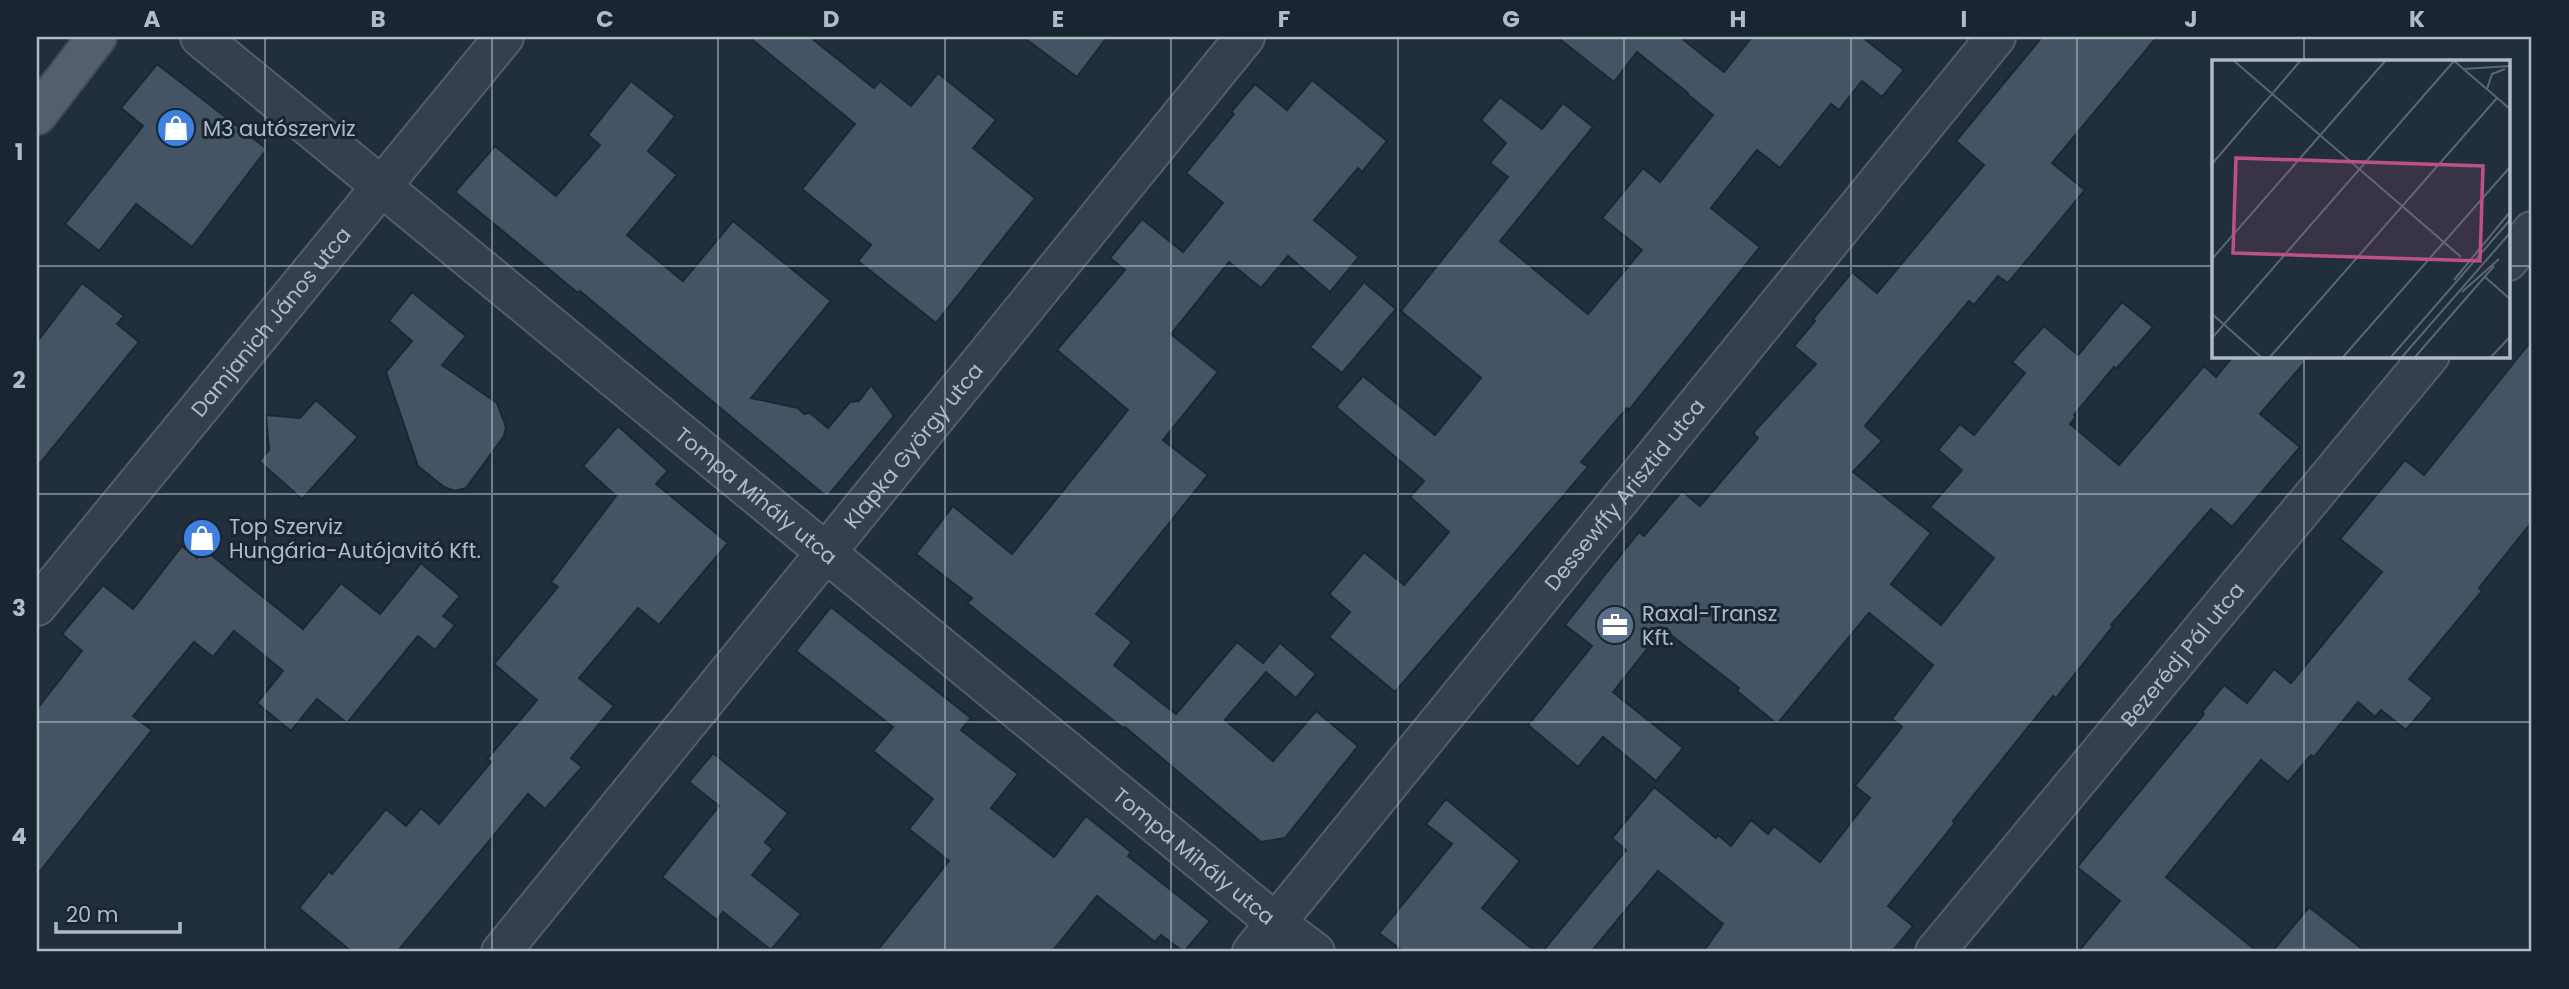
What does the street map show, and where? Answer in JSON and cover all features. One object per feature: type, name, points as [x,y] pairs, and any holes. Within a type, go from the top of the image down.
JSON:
[{"type":"main road","points":[[37,115],[97,37]]},
{"type":"street","name":"Tompa Mihály utca","points":[[200,37],[1276,923],[1315,952]]},
{"type":"street","name":"Damjanich János utca","points":[[37,606],[504,37]]},
{"type":"street","name":"Klapka György utca","points":[[501,952],[1245,37]]},
{"type":"street","name":"Dessewffy Arisztid utca","points":[[1252,952],[1996,37]]},
{"type":"street","points":[[2510,258],[2532,231]]},
{"type":"street","name":"Bezerédj Pál utca","points":[[1935,952],[2428,357]]},
{"type":"building","points":[[749,37],[810,37],[874,88],[880,81],[911,106],[938,73],[996,120],[973,148],[1035,198],[936,323],[858,261],[871,245],[802,189],[855,124]]},
{"type":"building","points":[[1023,37],[1107,37],[1077,77]]},
{"type":"building","points":[[1557,37],[1680,37],[1724,72],[1752,37],[1862,37],[1904,70],[1882,97],[1862,81],[1839,110],[1831,104],[1780,168],[1757,150],[1711,208],[1760,247],[1629,410],[1627,408],[1581,462],[1588,467],[1395,692],[1329,637],[1350,612],[1329,594],[1364,552],[1404,585],[1449,532],[1410,497],[1424,481],[1336,407],[1363,376],[1435,435],[1481,378],[1401,311],[1508,177],[1490,163],[1506,143],[1481,120],[1500,97],[1542,129],[1563,103],[1593,127],[1500,241],[1588,314],[1642,250],[1602,218],[1643,168],[1660,182],[1713,115],[1637,52],[1614,82]]},
{"type":"building","points":[[2042,37],[2157,37],[2052,163],[2085,190],[2008,283],[1998,276],[1974,305],[1969,301],[1865,426],[1882,441],[1853,472],[1931,533],[1891,584],[1941,625],[1994,558],[1930,507],[1962,470],[1938,450],[1960,424],[1974,435],[2025,373],[2012,362],[2044,326],[2078,355],[2122,302],[2153,327],[2116,369],[2114,367],[2074,415],[2076,417],[2070,424],[2119,465],[2204,366],[2216,377],[2232,357],[2309,357],[2260,414],[2300,447],[2232,527],[2211,509],[2111,625],[2113,626],[2056,698],[2053,696],[1888,906],[1913,926],[1892,952],[1703,952],[1723,924],[1658,871],[1591,952],[1542,952],[1626,850],[1612,838],[1654,787],[1716,838],[1718,835],[1731,846],[1751,820],[1768,834],[1774,826],[1820,862],[1870,798],[1855,786],[1902,727],[1892,719],[1933,665],[1869,613],[1777,724],[1737,691],[1739,688],[1663,629],[1613,692],[1683,748],[1656,781],[1603,737],[1578,767],[1528,725],[1592,646],[1565,625],[1639,532],[1644,536],[1682,491],[1700,506],[1758,438],[1753,433],[1816,364],[1794,346],[1852,272],[1877,293],[1984,165],[1956,141]]},
{"type":"building","points":[[157,64],[267,149],[192,247],[136,204],[99,251],[65,224],[143,126],[121,108]]},
{"type":"building","points":[[1312,80],[1387,141],[1362,172],[1358,168],[1314,220],[1359,257],[1330,292],[1288,256],[1261,288],[1229,262],[1171,334],[1218,372],[1163,440],[1208,475],[1096,614],[1132,642],[1114,665],[1176,714],[1237,642],[1263,663],[1280,643],[1316,674],[1296,698],[1266,672],[1225,720],[1273,761],[1316,711],[1358,746],[1285,838],[1261,842],[1125,727],[1124,729],[967,603],[972,598],[916,554],[953,506],[1012,554],[1128,410],[1057,350],[1125,270],[1110,258],[1142,219],[1183,252],[1223,203],[1186,173],[1234,114],[1231,112],[1255,84],[1287,110]]},
{"type":"building","points":[[631,81],[675,116],[648,151],[677,175],[627,235],[683,281],[733,221],[831,301],[751,398],[798,408],[804,414],[810,413],[828,428],[850,402],[859,401],[871,385],[894,416],[827,497],[580,291],[578,293],[455,192],[495,146],[556,196],[600,145],[588,135]]},
{"type":"building","points":[[1364,282],[1396,309],[1342,373],[1310,347]]},
{"type":"building","points":[[82,283],[124,316],[117,324],[139,342],[37,467],[37,342]]},
{"type":"building","points":[[412,292],[466,336],[442,365],[497,403],[506,427],[504,436],[466,488],[455,491],[444,487],[418,466],[386,372],[412,341],[389,321]]},
{"type":"building","points":[[2532,340],[2532,522],[2479,588],[2482,591],[2409,679],[2433,698],[2406,730],[2381,710],[2375,717],[2358,702],[2314,757],[2311,755],[2288,782],[2261,760],[2166,877],[2258,952],[2078,952],[2120,901],[2077,867],[2204,714],[2202,712],[2224,685],[2247,703],[2274,669],[2291,683],[2382,572],[2340,539],[2405,460],[2424,475]]},
{"type":"building","points":[[316,400],[358,437],[302,499],[259,461],[269,450],[266,415],[300,418]]},
{"type":"building","points":[[618,426],[668,471],[656,484],[728,543],[659,625],[638,608],[579,678],[614,706],[571,758],[582,767],[545,809],[528,794],[397,952],[352,952],[299,908],[329,871],[332,874],[386,809],[406,826],[421,808],[439,824],[491,762],[487,759],[537,700],[494,664],[558,587],[551,582],[616,496],[583,466]]},
{"type":"building","points":[[182,546],[197,558],[205,550],[303,629],[341,583],[380,614],[421,563],[460,596],[443,616],[455,625],[435,650],[418,636],[347,723],[317,699],[291,731],[257,703],[283,671],[234,631],[213,657],[194,642],[133,716],[152,730],[37,875],[37,709],[82,651],[62,634],[103,585],[133,609]]},
{"type":"building","points":[[831,607],[971,718],[961,730],[1018,774],[991,808],[1054,857],[1086,816],[1131,852],[1128,856],[1210,921],[1184,952],[1161,935],[1155,942],[1097,896],[1052,952],[876,952],[949,861],[909,829],[933,799],[873,751],[893,727],[796,651]]},
{"type":"building","points":[[713,753],[788,813],[765,842],[773,849],[752,875],[801,914],[771,950],[723,912],[717,920],[662,877],[719,806],[689,782]]},
{"type":"building","points":[[1446,799],[1520,861],[1482,908],[1536,952],[1404,952],[1379,933],[1452,844],[1426,824]]},
{"type":"building","points":[[2309,907],[2366,952],[2272,952]]},
{"type":"place","name":"M3 autószerviz","points":[[176,128]]},
{"type":"place","name":"Top Szerviz Hungária-Autójavitó Kft.","points":[[202,538]]},
{"type":"place","name":"Raxal-Transz Kft.","points":[[1615,625]]}]
